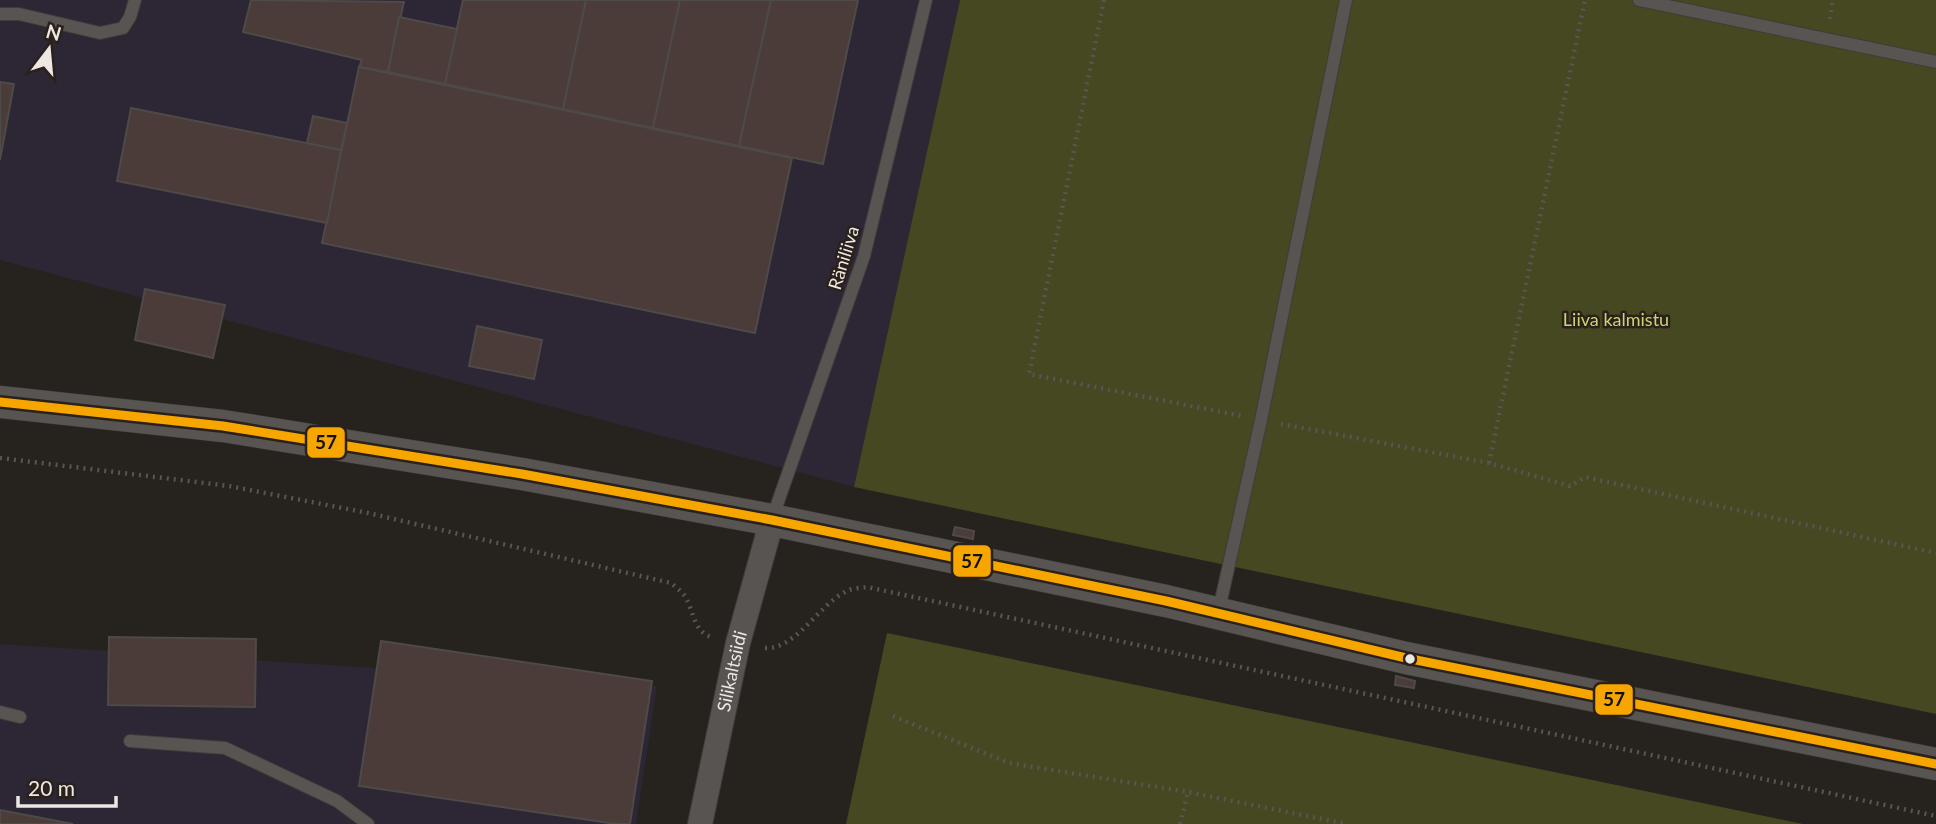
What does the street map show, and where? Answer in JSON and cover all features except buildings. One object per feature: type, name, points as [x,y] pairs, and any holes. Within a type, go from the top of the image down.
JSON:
[{"type":"street","points":[[0,402],[223,426],[522,474],[772,520],[964,558],[1406,658],[1936,764]]},
{"type":"street","name":"Silikaltsiidi","points":[[699,824],[738,643],[772,520]]},
{"type":"lane","points":[[0,13],[19,14],[100,33],[123,28],[135,0]]},
{"type":"lane","name":"Räniliiva","points":[[772,520],[864,256],[926,0]]},
{"type":"lane","points":[[1218,614],[1261,420],[1346,0]]},
{"type":"lane","points":[[1639,0],[1936,62]]},
{"type":"lane","points":[[0,712],[20,717]]},
{"type":"lane","points":[[130,741],[225,748],[337,801],[368,824]]},
{"type":"path","points":[[1104,0],[1029,374],[1489,463],[1570,486],[1584,477],[1936,553]]},
{"type":"path","points":[[1489,463],[1585,0]]},
{"type":"path","points":[[0,458],[229,486],[368,513],[671,583],[686,597],[697,626],[704,635],[715,638]]},
{"type":"path","points":[[758,647],[774,648],[786,643],[828,603],[848,590],[867,587],[1936,816]]},
{"type":"path","points":[[893,716],[1009,763],[1188,792],[1347,824]]},
{"type":"path","points":[[1180,824],[1188,792]]},
{"type":"shaded area","points":[[0,0],[960,0],[854,487],[0,260]]},
{"type":"shaded area","points":[[0,644],[657,686],[636,824],[0,824]]},
{"type":"green space","name":"Liiva kalmistu","points":[[960,0],[1936,0],[1936,714],[854,487]]},
{"type":"green space","points":[[887,633],[1803,824],[846,824]]},
{"type":"transit line","name":"57","points":[[0,402],[223,426],[522,474],[772,520],[1166,601],[1406,658],[1936,764]]}]
